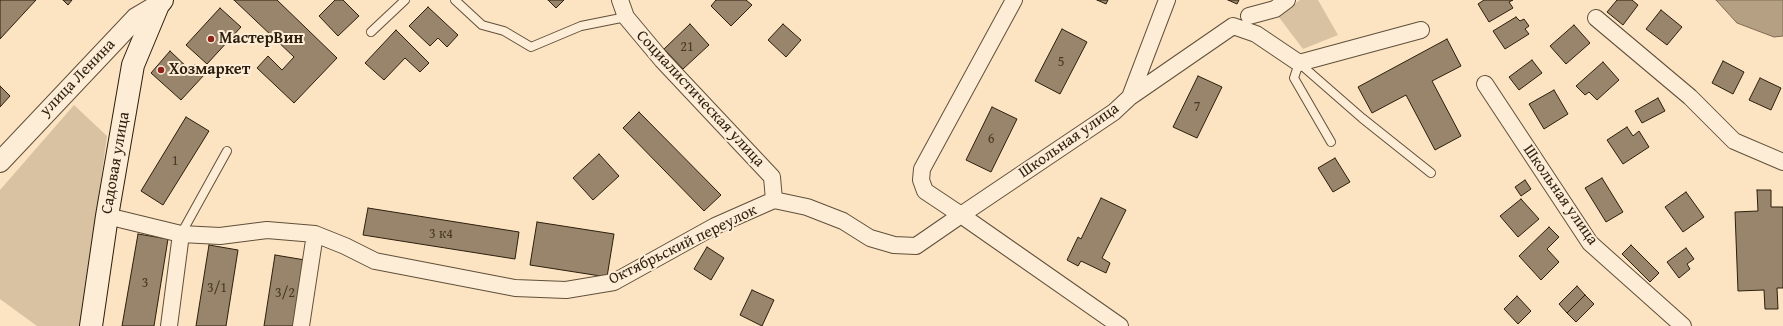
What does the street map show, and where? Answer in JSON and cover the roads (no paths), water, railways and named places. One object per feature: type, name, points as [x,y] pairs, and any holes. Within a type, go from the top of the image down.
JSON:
[{"type":"main road","name":"Садовая улица","points":[[91,326],[107,216],[133,65],[160,2]]},
{"type":"street","name":"Социалистическая улица","points":[[620,0],[626,17],[662,60],[772,177],[774,200]]},
{"type":"street","points":[[1014,0],[922,168],[921,180],[925,191],[1120,326]]},
{"type":"street","name":"Школьная улица","points":[[961,215],[1114,112],[1130,98],[1168,0]]},
{"type":"street","points":[[1244,22],[1257,0]]},
{"type":"street","points":[[1130,98],[1232,26],[1275,9],[1286,0]]},
{"type":"street","name":"улица Ленина","points":[[0,162],[136,18],[160,2]]},
{"type":"street","points":[[1596,18],[1690,97],[1734,142],[1783,162]]},
{"type":"street","points":[[1244,22],[1256,34],[1299,62],[1421,30]]},
{"type":"street","name":"Школьная улица","points":[[1485,84],[1590,243],[1683,326]]},
{"type":"street","name":"Октябрьский переулок","points":[[107,216],[181,234],[220,236],[267,230],[315,234],[345,246],[375,261],[515,288],[566,290],[614,282],[715,226],[774,200],[807,207],[843,221],[870,238],[894,245],[916,246],[961,215]]},
{"type":"street","points":[[169,326],[181,234]]},
{"type":"street","points":[[301,326],[315,234]]},
{"type":"lane","points":[[371,32],[405,0]]},
{"type":"lane","points":[[454,0],[482,25],[504,31],[531,47],[581,26],[626,17]]},
{"type":"lane","points":[[1331,142],[1294,78],[1299,62],[1362,118],[1431,173]]},
{"type":"lane","points":[[181,234],[226,152]]},
{"type":"place","name":"МастерВин","points":[[211,39]]},
{"type":"place","name":"Хозмаркет","points":[[161,70]]}]
